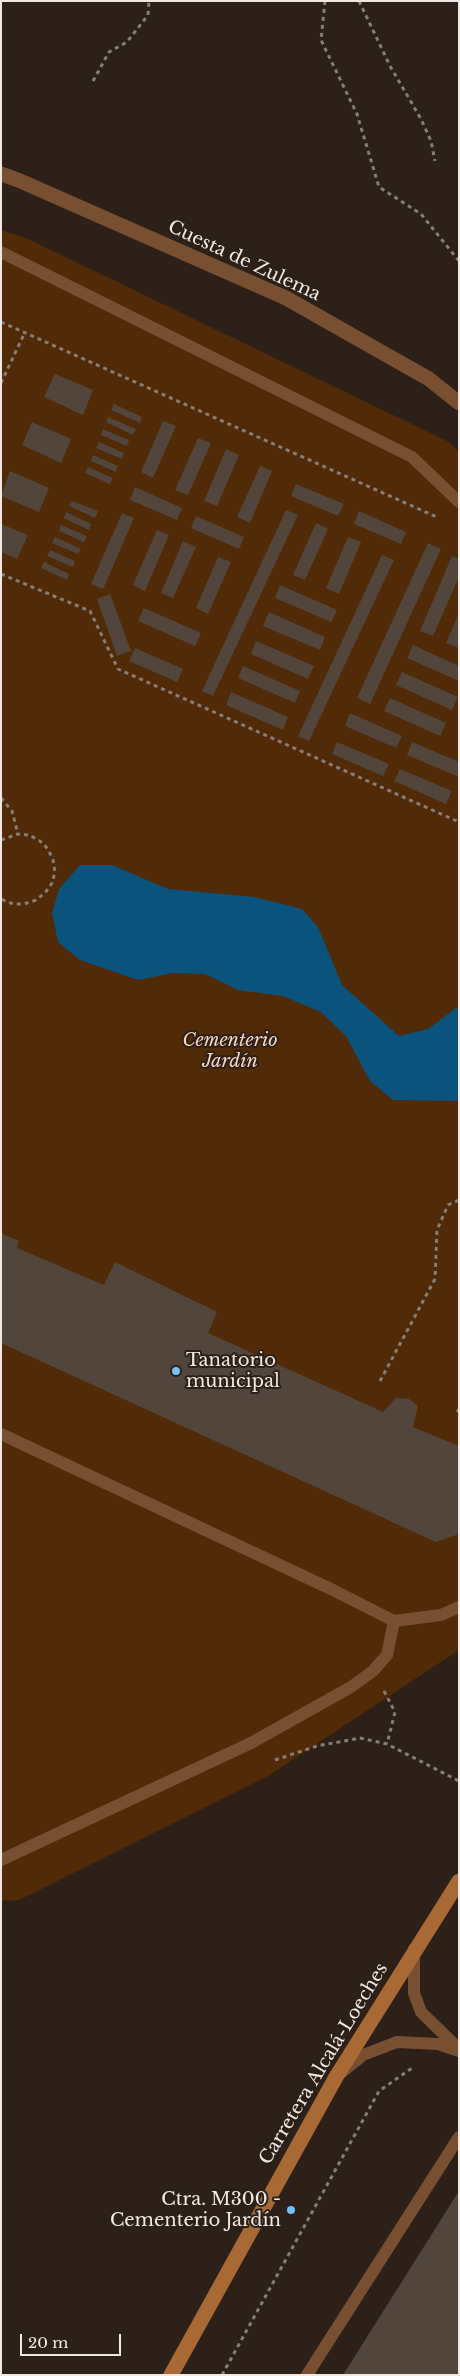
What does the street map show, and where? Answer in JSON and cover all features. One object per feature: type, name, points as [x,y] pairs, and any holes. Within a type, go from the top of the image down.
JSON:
[{"type":"main road","name":"Carretera Alcalá-Loeches","points":[[170,2375],[336,2077],[414,1949],[459,1881]]},
{"type":"street","name":"Cuesta de Zulema","points":[[1,174],[286,298],[428,379],[459,403]]},
{"type":"lane","points":[[1,252],[412,457],[459,502]]},
{"type":"lane","points":[[1,1434],[324,1585],[394,1621],[441,1615],[459,1607]]},
{"type":"lane","points":[[1,1860],[250,1743],[351,1687],[373,1671],[387,1654],[394,1621]]},
{"type":"lane","points":[[414,1949],[414,1993],[421,2012],[459,2050]]},
{"type":"lane","points":[[336,2077],[363,2055],[397,2042],[438,2044],[459,2050]]},
{"type":"lane","points":[[307,2375],[459,2137]]},
{"type":"path","points":[[93,82],[110,52],[127,42],[148,15],[149,1]]},
{"type":"path","points":[[325,1],[320,40],[357,114],[379,187],[421,214],[459,260]]},
{"type":"path","points":[[360,1],[390,66],[421,119],[431,141],[435,161]]},
{"type":"path","points":[[1,322],[446,521]]},
{"type":"path","points":[[1,384],[25,332]]},
{"type":"path","points":[[1,574],[90,611],[118,669],[459,822]]},
{"type":"path","points":[[1,798],[12,811],[18,834]]},
{"type":"path","points":[[1,840],[18,834],[34,838],[48,849],[53,860],[53,877],[45,893],[36,900],[24,904],[13,904],[1,899]]},
{"type":"path","points":[[380,1381],[435,1279],[437,1230],[448,1205],[459,1200]]},
{"type":"path","points":[[373,1671],[396,1712],[387,1744]]},
{"type":"path","points":[[250,1743],[261,1764],[317,1746],[360,1738],[387,1744],[459,1781]]},
{"type":"path","points":[[222,2375],[379,2091],[434,2052],[438,2044]]},
{"type":"green space","name":"Cementerio Jardín","points":[[1,230],[26,238],[449,442],[459,452],[459,1650],[268,1776],[19,1900],[1,1901]]},
{"type":"water","points":[[80,865],[112,865],[168,889],[254,897],[302,909],[318,927],[342,985],[399,1036],[428,1029],[459,1006],[459,1101],[393,1100],[370,1081],[346,1036],[321,1012],[283,996],[238,990],[205,974],[173,973],[138,980],[80,960],[58,942],[52,913],[59,889]]},
{"type":"building","points":[[55,374],[93,390],[83,415],[44,397]]},
{"type":"building","points":[[114,404],[142,417],[140,423],[111,410]]},
{"type":"building","points":[[108,417],[136,429],[133,435],[106,422]]},
{"type":"building","points":[[163,421],[176,426],[153,478],[141,472]]},
{"type":"building","points":[[32,422],[71,439],[61,463],[22,445]]},
{"type":"building","points":[[103,429],[129,440],[127,446],[101,435]]},
{"type":"building","points":[[198,438],[211,443],[188,495],[175,490]]},
{"type":"building","points":[[99,442],[124,453],[122,459],[96,448]]},
{"type":"building","points":[[226,449],[239,455],[217,506],[204,501]]},
{"type":"building","points":[[93,455],[118,466],[116,472],[91,461]]},
{"type":"building","points":[[260,466],[272,471],[250,523],[237,517]]},
{"type":"building","points":[[88,467],[113,478],[110,484],[85,473]]},
{"type":"building","points":[[10,471],[49,488],[39,512],[1,496]]},
{"type":"building","points":[[296,484],[344,504],[338,516],[291,496]]},
{"type":"building","points":[[135,487],[182,508],[177,520],[130,500]]},
{"type":"building","points":[[72,501],[98,511],[95,518],[69,506]]},
{"type":"building","points":[[286,510],[298,515],[213,696],[202,691]]},
{"type":"building","points":[[359,511],[406,532],[401,544],[354,524]]},
{"type":"building","points":[[66,512],[91,524],[89,530],[64,518]]},
{"type":"building","points":[[122,513],[134,518],[103,589],[91,584]]},
{"type":"building","points":[[196,516],[244,537],[239,549],[191,528]]},
{"type":"building","points":[[316,523],[328,529],[305,580],[293,575]]},
{"type":"building","points":[[1,524],[28,535],[17,559],[1,552]]},
{"type":"building","points":[[61,525],[87,536],[84,542],[59,531]]},
{"type":"building","points":[[157,530],[169,535],[145,591],[133,585]]},
{"type":"building","points":[[55,537],[81,549],[78,554],[52,543]]},
{"type":"building","points":[[348,537],[361,542],[339,594],[326,588]]},
{"type":"building","points":[[183,541],[196,547],[173,598],[161,593]]},
{"type":"building","points":[[428,543],[441,549],[370,704],[357,698]]},
{"type":"building","points":[[50,550],[75,561],[73,567],[47,556]]},
{"type":"building","points":[[382,555],[394,560],[309,741],[298,736]]},
{"type":"building","points":[[452,556],[459,559],[459,577],[433,636],[420,631]]},
{"type":"building","points":[[218,557],[231,562],[208,614],[196,608]]},
{"type":"building","points":[[44,562],[69,574],[67,580],[41,568]]},
{"type":"building","points":[[280,585],[337,610],[331,622],[275,598]]},
{"type":"building","points":[[110,594],[131,651],[117,656],[97,599]]},
{"type":"building","points":[[144,608],[201,633],[195,646],[138,621]]},
{"type":"building","points":[[269,612],[325,637],[320,650],[263,626]]},
{"type":"building","points":[[459,613],[459,648],[446,643]]},
{"type":"building","points":[[256,641],[314,666],[308,679],[251,654]]},
{"type":"building","points":[[413,645],[459,666],[459,681],[407,658]]},
{"type":"building","points":[[135,648],[183,669],[177,682],[129,661]]},
{"type":"building","points":[[243,666],[300,691],[295,703],[238,678]]},
{"type":"building","points":[[402,672],[458,697],[452,710],[396,685]]},
{"type":"building","points":[[231,692],[288,717],[283,730],[226,705]]},
{"type":"building","points":[[390,698],[446,723],[440,736],[384,711]]},
{"type":"building","points":[[350,713],[402,736],[396,748],[345,726]]},
{"type":"building","points":[[337,742],[389,764],[383,776],[332,754]]},
{"type":"building","points":[[412,742],[459,762],[459,777],[407,755]]},
{"type":"building","points":[[400,769],[452,791],[446,804],[394,781]]},
{"type":"building","name":"Tanatorio municipal","points":[[1,1233],[19,1241],[17,1248],[104,1285],[115,1262],[217,1312],[208,1333],[383,1412],[396,1398],[409,1399],[418,1406],[413,1427],[459,1446],[459,1534],[436,1542],[1,1343]]},
{"type":"building","points":[[459,2191],[459,2375],[343,2375]]},
{"type":"place","name":"Tanatorio municipal","points":[[176,1371]]},
{"type":"place","name":"Ctra. M300 - Cementerio Jardín","points":[[291,2210]]}]
